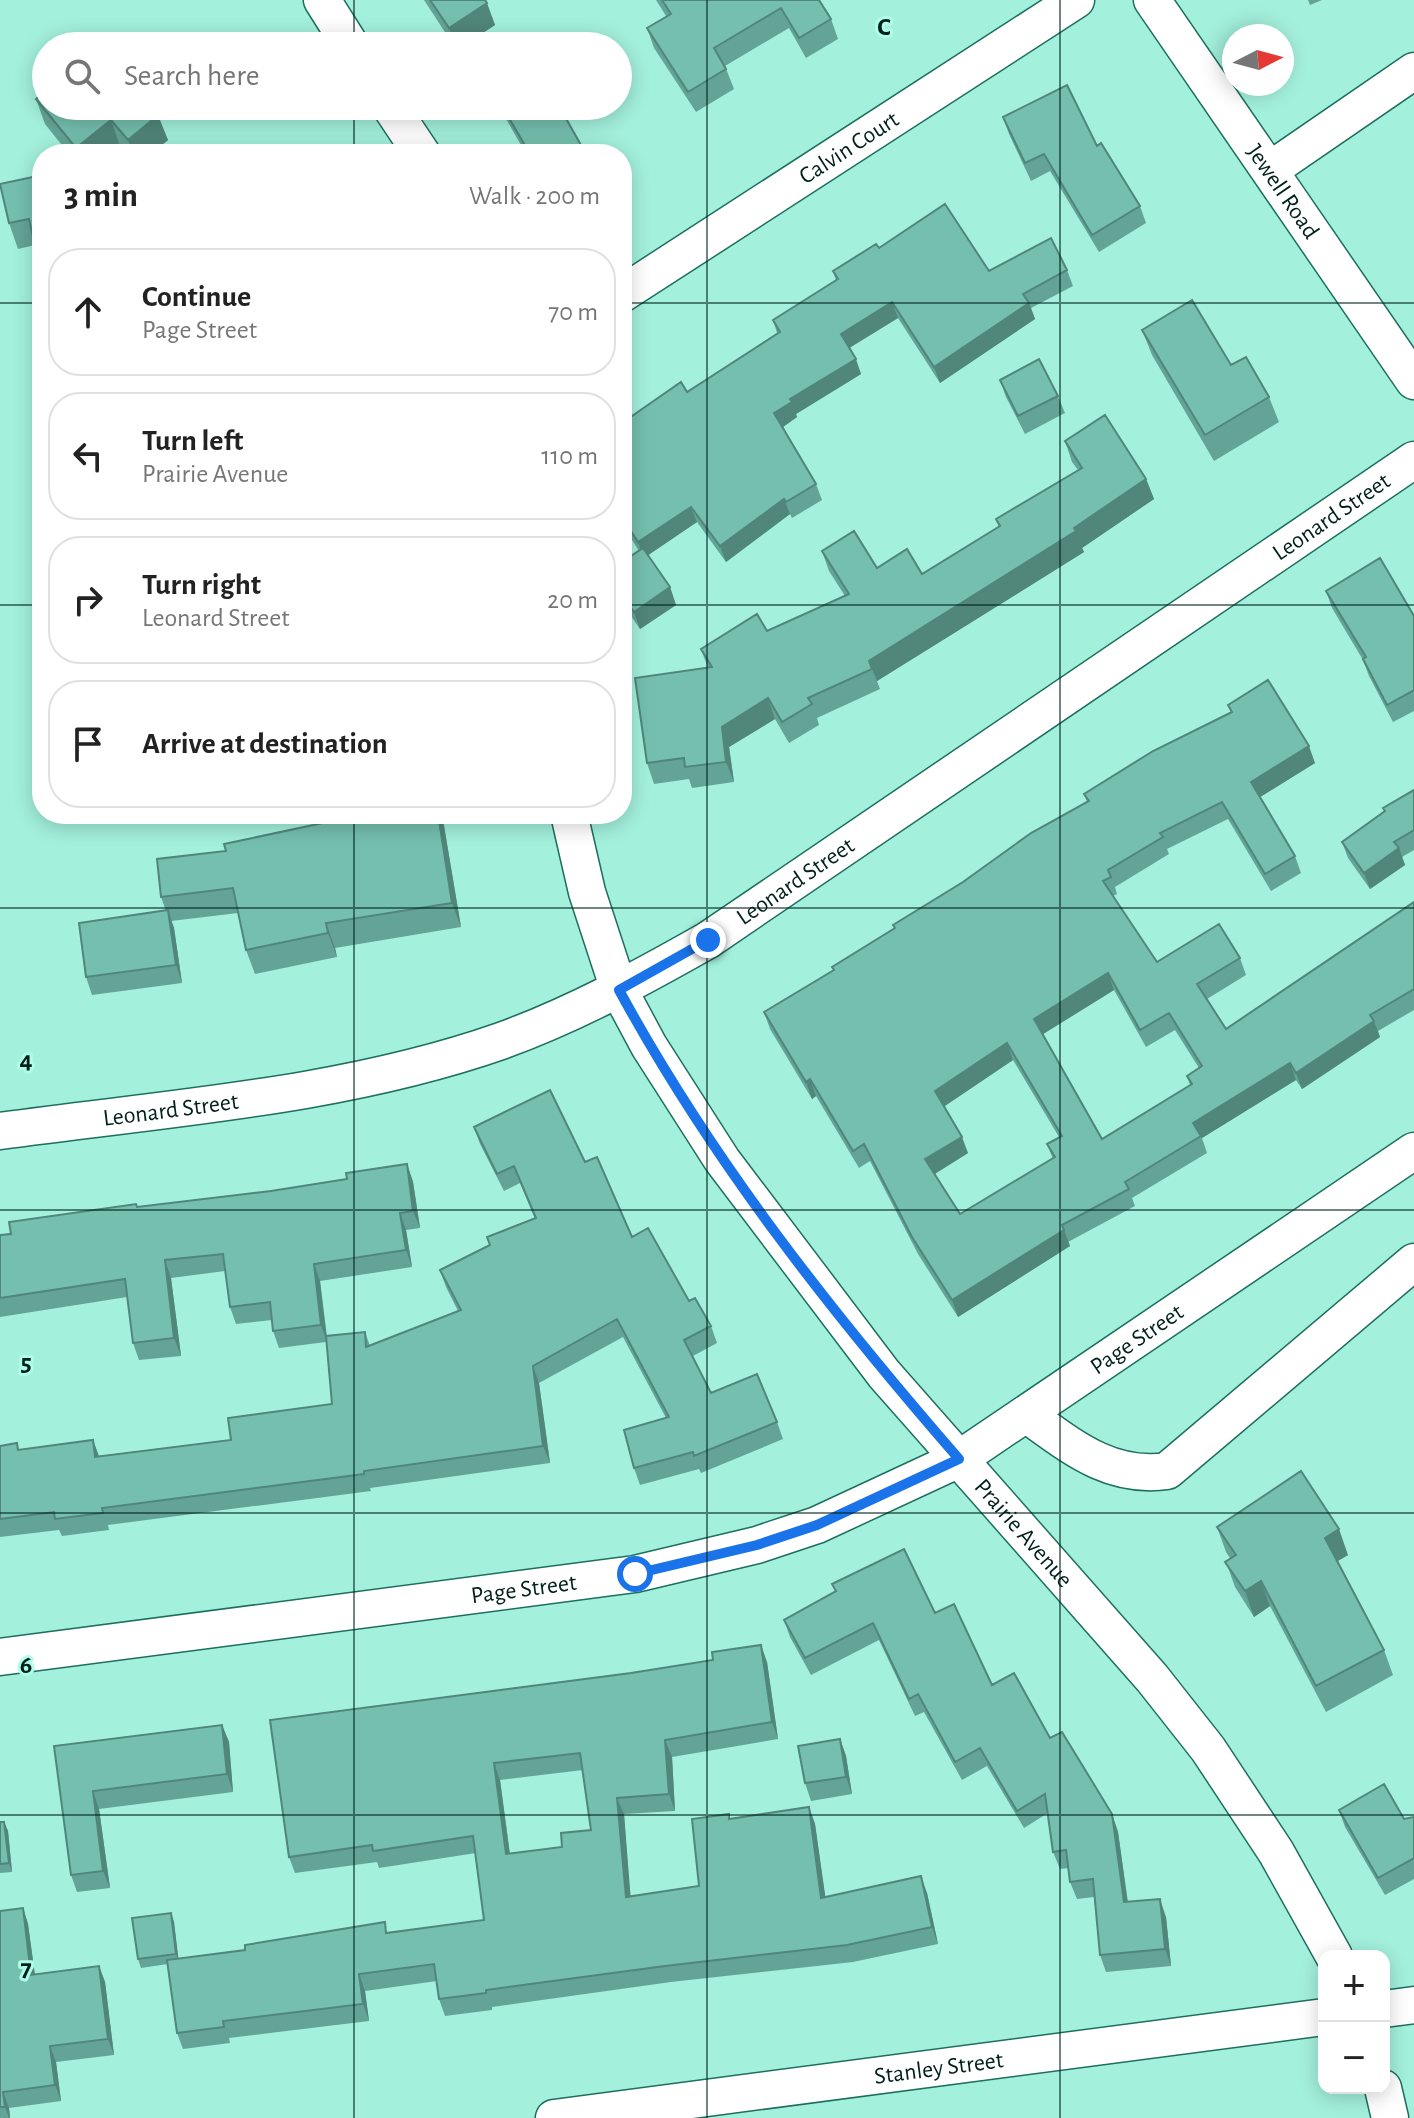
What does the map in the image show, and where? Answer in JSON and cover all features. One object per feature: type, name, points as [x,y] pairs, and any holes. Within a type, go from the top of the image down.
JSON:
[{"type":"street","points":[[322,0],[342,32]]},
{"type":"street","name":"Calvin Court","points":[[632,288],[1076,0]]},
{"type":"street","name":"Jewell Road","points":[[1152,0],[1414,381]]},
{"type":"street","points":[[1270,170],[1414,71]]},
{"type":"street","points":[[399,120],[415,144]]},
{"type":"street","name":"Leonard Street","points":[[0,1131],[327,1085],[398,1069],[502,1040],[619,990],[708,940],[1414,460]]},
{"type":"street","name":"Prairie Avenue","points":[[571,824],[587,892],[619,990],[649,1046],[714,1147],[774,1232],[884,1374],[1152,1678],[1208,1749],[1276,1852],[1331,1950]]},
{"type":"street","name":"Page Street","points":[[0,1657],[680,1565],[817,1525],[959,1459],[1414,1151]]},
{"type":"street","points":[[1026,1414],[1090,1459],[1132,1471],[1167,1471],[1414,1262]]},
{"type":"street","points":[[1390,2008],[1414,2005]]},
{"type":"street","name":"Stanley Street","points":[[554,2118],[1318,2018]]},
{"type":"street","points":[[1384,2094],[1390,2118]]},
{"type":"building","points":[[430,0],[485,0],[487,3],[449,28]]},
{"type":"building","points":[[662,0],[819,0],[831,19],[799,38],[781,8],[714,48],[726,69],[688,92],[647,28],[671,14]]},
{"type":"building","points":[[1067,85],[1097,146],[1101,143],[1140,206],[1092,235],[1044,154],[1025,163],[1003,117]]},
{"type":"building","points":[[53,120],[111,120],[81,144],[73,144]]},
{"type":"building","points":[[111,120],[152,120],[128,140]]},
{"type":"building","points":[[510,120],[567,120],[580,144],[524,144]]},
{"type":"building","points":[[32,177],[32,232],[29,219],[9,223],[0,184]]},
{"type":"building","points":[[945,204],[989,271],[1051,238],[1067,270],[1023,294],[1029,303],[934,367],[892,302],[841,334],[856,359],[790,399],[792,402],[774,413],[816,484],[786,502],[784,499],[720,546],[691,507],[638,542],[632,533],[632,416],[681,382],[687,392],[780,332],[773,320],[838,279],[833,271],[876,244],[879,248]]},
{"type":"building","points":[[1192,300],[1231,365],[1246,357],[1269,397],[1205,435],[1142,330]]},
{"type":"building","points":[[1039,359],[1058,396],[1018,416],[1000,380]]},
{"type":"building","points":[[1105,415],[1146,479],[1074,528],[1076,531],[869,661],[872,669],[808,698],[812,704],[782,722],[768,698],[722,727],[726,762],[685,767],[684,758],[647,763],[635,678],[712,667],[701,649],[757,614],[767,631],[849,594],[822,551],[854,531],[877,568],[907,549],[922,574],[1000,526],[996,519],[1082,468],[1065,441]]},
{"type":"building","points":[[643,548],[670,587],[634,612],[632,609],[632,555]]},
{"type":"building","points":[[1380,558],[1414,616],[1414,690],[1387,705],[1363,659],[1366,657],[1326,591]]},
{"type":"building","points":[[1268,680],[1309,746],[1251,782],[1295,856],[1265,874],[1222,802],[1160,833],[1163,837],[1108,870],[1111,877],[1103,881],[1157,962],[1219,924],[1240,958],[1197,984],[1226,1029],[1414,902],[1414,989],[1370,1015],[1374,1021],[1296,1073],[1290,1063],[1193,1123],[1201,1136],[1125,1182],[1129,1189],[1062,1225],[1064,1230],[952,1300],[912,1237],[864,1144],[853,1151],[810,1079],[806,1082],[764,1012],[834,970],[832,967],[895,928],[893,925],[963,882],[1031,833],[1089,801],[1084,794],[1153,751],[1232,712],[1228,705]],"holes":[[[1108,973],[1140,1030],[1169,1013],[1202,1066],[1187,1076],[1192,1084],[1102,1139],[1034,1019]],[[1007,1043],[1062,1136],[1047,1144],[1055,1157],[960,1214],[925,1159],[962,1137],[935,1091]]]},
{"type":"building","points":[[1414,790],[1414,830],[1394,842],[1399,848],[1364,873],[1342,842],[1385,811],[1383,808]]},
{"type":"building","points":[[318,824],[440,824],[452,903],[326,923],[328,933],[246,950],[233,888],[161,897],[157,859],[226,851],[224,844]]},
{"type":"building","points":[[168,910],[176,965],[86,977],[79,923]]},
{"type":"building","points":[[550,1090],[585,1162],[597,1157],[632,1237],[648,1228],[689,1301],[695,1298],[711,1326],[684,1340],[711,1393],[757,1374],[777,1422],[694,1456],[693,1452],[634,1468],[624,1430],[669,1417],[617,1319],[533,1366],[543,1446],[364,1471],[364,1474],[102,1508],[103,1513],[55,1519],[54,1512],[0,1519],[0,1446],[17,1443],[18,1450],[93,1440],[95,1457],[231,1440],[228,1418],[332,1404],[326,1336],[365,1332],[366,1347],[461,1310],[440,1270],[490,1245],[487,1237],[536,1218],[514,1166],[497,1174],[474,1127]]},
{"type":"building","points":[[407,1164],[413,1211],[400,1213],[406,1250],[314,1264],[321,1325],[273,1331],[270,1302],[230,1307],[223,1254],[165,1260],[174,1338],[133,1343],[125,1279],[0,1298],[0,1235],[11,1234],[9,1222],[136,1204],[137,1207],[271,1191],[347,1179],[346,1173]]},
{"type":"building","points":[[1301,1471],[1339,1529],[1325,1538],[1384,1650],[1316,1686],[1261,1581],[1245,1591],[1225,1562],[1236,1555],[1217,1527]]},
{"type":"building","points":[[904,1549],[935,1613],[954,1604],[992,1685],[1014,1673],[1050,1738],[1062,1732],[1112,1814],[1124,1902],[1160,1899],[1165,1949],[1100,1955],[1093,1879],[1070,1882],[1066,1850],[1053,1852],[1045,1794],[1017,1811],[980,1748],[955,1762],[918,1694],[909,1699],[873,1623],[805,1658],[784,1620],[836,1591],[832,1584]]},
{"type":"building","points":[[761,1645],[772,1722],[665,1740],[669,1794],[617,1798],[626,1897],[699,1886],[692,1819],[729,1814],[729,1819],[809,1807],[821,1898],[921,1876],[932,1927],[847,1945],[665,1966],[439,1999],[434,1964],[359,1974],[363,2004],[223,2021],[224,2027],[177,2033],[167,1960],[245,1950],[245,1945],[385,1922],[386,1933],[484,1920],[473,1836],[373,1851],[372,1845],[289,1857],[270,1720],[631,1673],[713,1660],[712,1652]],"holes":[[[580,1753],[591,1830],[561,1833],[562,1847],[506,1854],[494,1763]]]},
{"type":"building","points":[[222,1725],[227,1774],[93,1791],[103,1871],[71,1875],[54,1746]]},
{"type":"building","points":[[840,1739],[846,1777],[805,1783],[798,1746]]},
{"type":"building","points":[[1384,1784],[1404,1819],[1414,1817],[1414,1858],[1378,1878],[1339,1810]]},
{"type":"building","points":[[0,1822],[4,1822],[9,1863],[0,1864]]},
{"type":"building","points":[[23,1908],[31,1975],[99,1966],[108,2039],[50,2046],[55,2085],[3,2092],[5,2107],[0,2107],[0,1911]]},
{"type":"building","points":[[171,1913],[176,1954],[138,1959],[132,1918]]},
{"type":"route","points":[[635,1574],[757,1545],[817,1525],[959,1459],[884,1374],[774,1232],[722,1160],[649,1046],[619,990],[708,940]]}]
